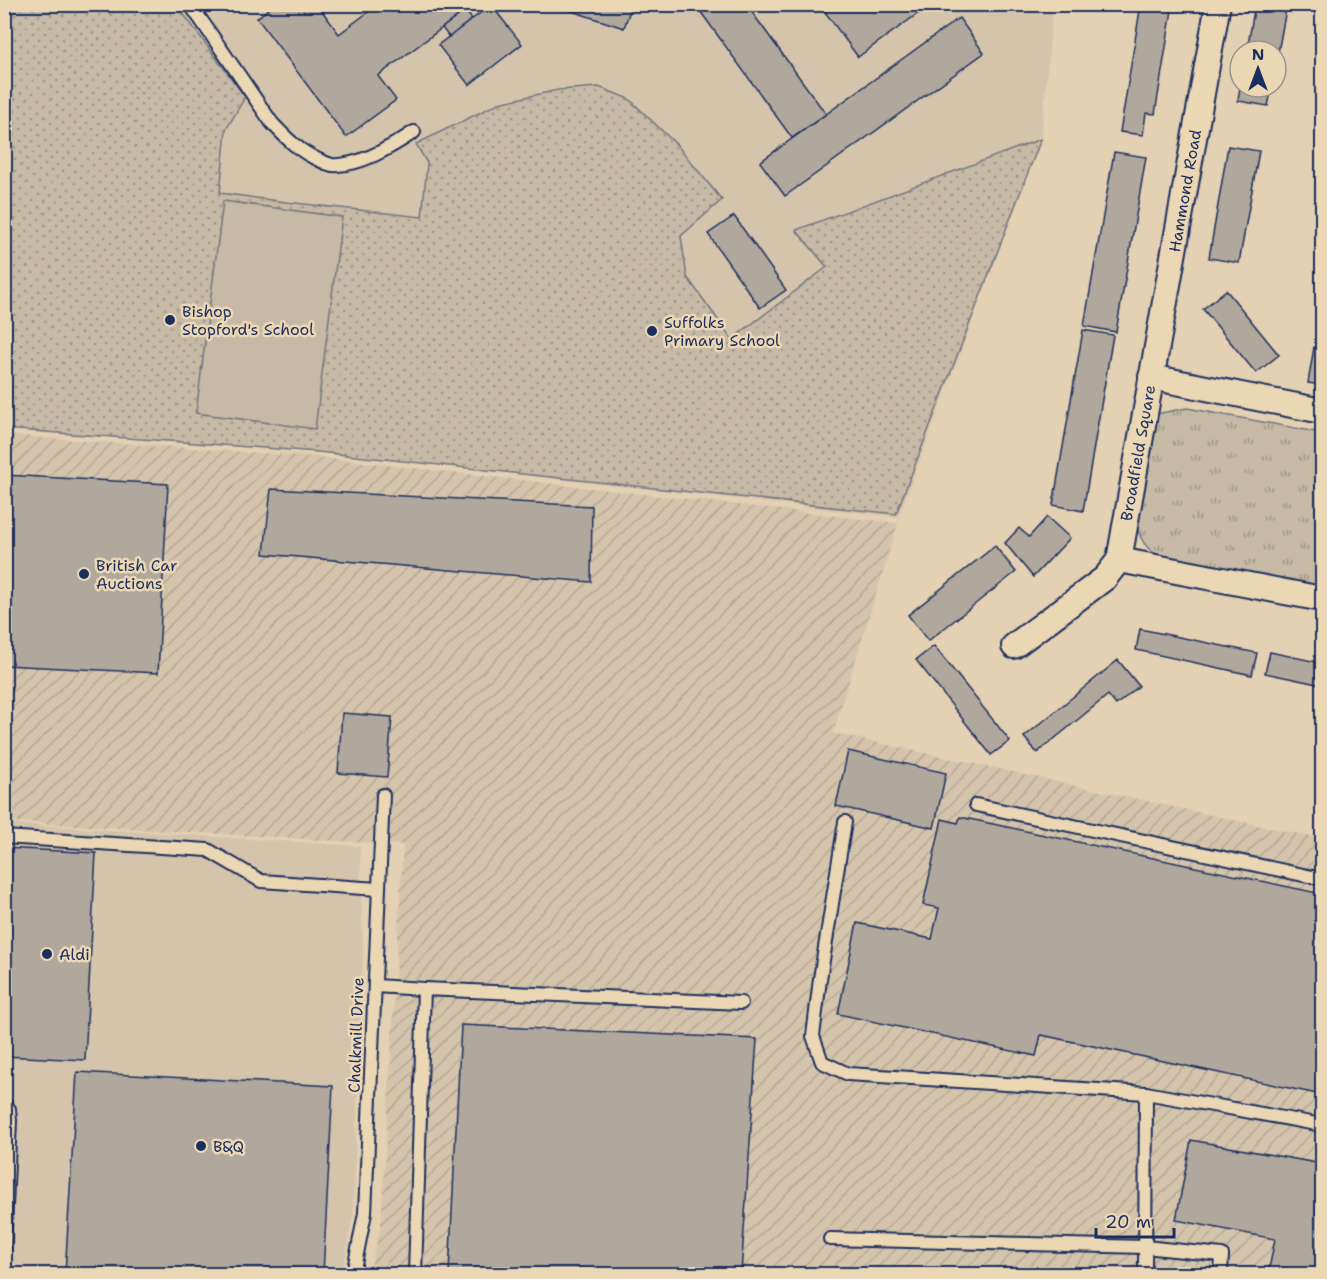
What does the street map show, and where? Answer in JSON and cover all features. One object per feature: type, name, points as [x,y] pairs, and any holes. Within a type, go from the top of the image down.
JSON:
[{"type":"street","name":"Hammond Road","points":[[1151,377],[1218,4]]},
{"type":"street","name":"Broadfield Square","points":[[1119,560],[1151,377],[1323,411]]},
{"type":"street","points":[[1014,646],[1105,578],[1119,560],[1323,599]]},
{"type":"lane","points":[[192,5],[272,123],[306,155],[331,165],[342,164],[376,154],[414,132]]},
{"type":"lane","name":"Chalkmill Drive","points":[[353,1275],[365,1213],[382,795]]},
{"type":"lane","points":[[976,805],[1323,879]]},
{"type":"lane","points":[[845,822],[813,1036],[822,1062],[848,1074],[1146,1093],[1323,1125]]},
{"type":"lane","points":[[4,837],[208,850],[261,881],[378,889]]},
{"type":"lane","points":[[375,986],[741,1003]]},
{"type":"lane","points":[[415,1275],[424,989]]},
{"type":"lane","points":[[1145,1275],[1146,1093]]},
{"type":"lane","points":[[4,1104],[9,1109],[10,1121],[4,1248]]},
{"type":"lane","points":[[830,1239],[1145,1247],[1222,1255],[1221,1275]]},
{"type":"shaded area","name":"Suffolks Primary School","points":[[4,5],[1053,5],[1041,139],[897,517],[318,452],[5,429]]},
{"type":"shaded area","points":[[4,435],[318,457],[898,523],[833,733],[1322,839],[1322,1274],[369,1274],[381,1225],[403,845],[5,821]]},
{"type":"shaded area","points":[[4,823],[360,846],[363,950],[353,1216],[342,1274],[5,1274]]},
{"type":"green space","points":[[4,5],[177,5],[245,97],[226,130],[220,193],[422,217],[427,163],[416,144],[499,103],[558,90],[599,87],[629,99],[677,145],[722,200],[681,236],[687,277],[732,339],[827,267],[796,230],[1041,139],[896,514],[318,452],[5,429]]},
{"type":"green space","points":[[223,201],[342,217],[315,429],[196,413]]},
{"type":"green space","points":[[1187,408],[1322,433],[1322,589],[1164,559],[1144,544],[1136,520],[1156,414]]},
{"type":"building","points":[[275,4],[317,4],[339,34],[379,4],[474,4],[378,76],[396,100],[346,137],[257,18]]},
{"type":"building","points":[[550,4],[632,4],[624,28]]},
{"type":"building","points":[[695,4],[746,4],[826,114],[792,138]]},
{"type":"building","points":[[835,4],[931,4],[858,57],[825,12]]},
{"type":"building","points":[[1141,4],[1173,4],[1155,114],[1146,113],[1143,135],[1120,132]]},
{"type":"building","points":[[1255,4],[1287,4],[1280,39],[1249,39]]},
{"type":"building","points":[[491,5],[522,44],[469,85],[438,45]]},
{"type":"building","points":[[465,11],[472,19],[449,37],[442,28]]},
{"type":"building","points":[[959,18],[984,53],[785,196],[760,162]]},
{"type":"building","points":[[1238,99],[1269,99],[1268,106],[1238,101]]},
{"type":"building","points":[[1228,146],[1259,151],[1239,263],[1209,258]]},
{"type":"building","points":[[1114,152],[1146,157],[1116,332],[1084,326]]},
{"type":"building","points":[[734,216],[786,290],[760,308],[708,234]]},
{"type":"building","points":[[1226,290],[1279,355],[1256,373],[1203,309]]},
{"type":"building","points":[[1083,330],[1113,335],[1083,511],[1053,505]]},
{"type":"building","points":[[1314,347],[1322,348],[1322,385],[1308,383]]},
{"type":"building","name":"British Car Auctions","points":[[4,475],[168,484],[158,673],[4,665]]},
{"type":"building","points":[[271,489],[592,506],[591,582],[264,554]]},
{"type":"building","points":[[1047,517],[1070,538],[1033,577],[1005,543],[1019,528],[1029,537]]},
{"type":"building","points":[[995,546],[1016,572],[928,641],[908,615]]},
{"type":"building","points":[[1140,629],[1257,653],[1252,675],[1136,650]]},
{"type":"building","points":[[934,646],[1010,741],[991,755],[916,660]]},
{"type":"building","points":[[1270,652],[1322,663],[1322,685],[1265,673]]},
{"type":"building","points":[[1118,660],[1139,686],[1116,705],[1108,695],[1037,753],[1024,737]]},
{"type":"building","points":[[342,713],[392,717],[387,777],[338,773]]},
{"type":"building","points":[[848,751],[946,773],[934,828],[836,806]]},
{"type":"building","points":[[960,817],[1322,894],[1322,1095],[1041,1035],[1036,1056],[838,1014],[857,923],[932,939],[939,908],[923,905],[942,819],[958,823]]},
{"type":"building","name":"Aldi","points":[[4,848],[96,853],[85,1060],[4,1056]]},
{"type":"building","points":[[461,1025],[757,1039],[741,1274],[449,1274]]},
{"type":"building","name":"B&Q","points":[[77,1072],[333,1086],[323,1274],[65,1274]]},
{"type":"building","points":[[1191,1140],[1322,1164],[1322,1274],[1268,1274],[1275,1239],[1176,1220]]},
{"type":"place","name":"Bishop Stopford's School","points":[[170,320]]},
{"type":"place","name":"Suffolks Primary School","points":[[652,331]]},
{"type":"place","name":"British Car Auctions","points":[[84,574]]},
{"type":"place","name":"Aldi","points":[[47,954]]},
{"type":"place","name":"B&Q","points":[[201,1146]]}]
